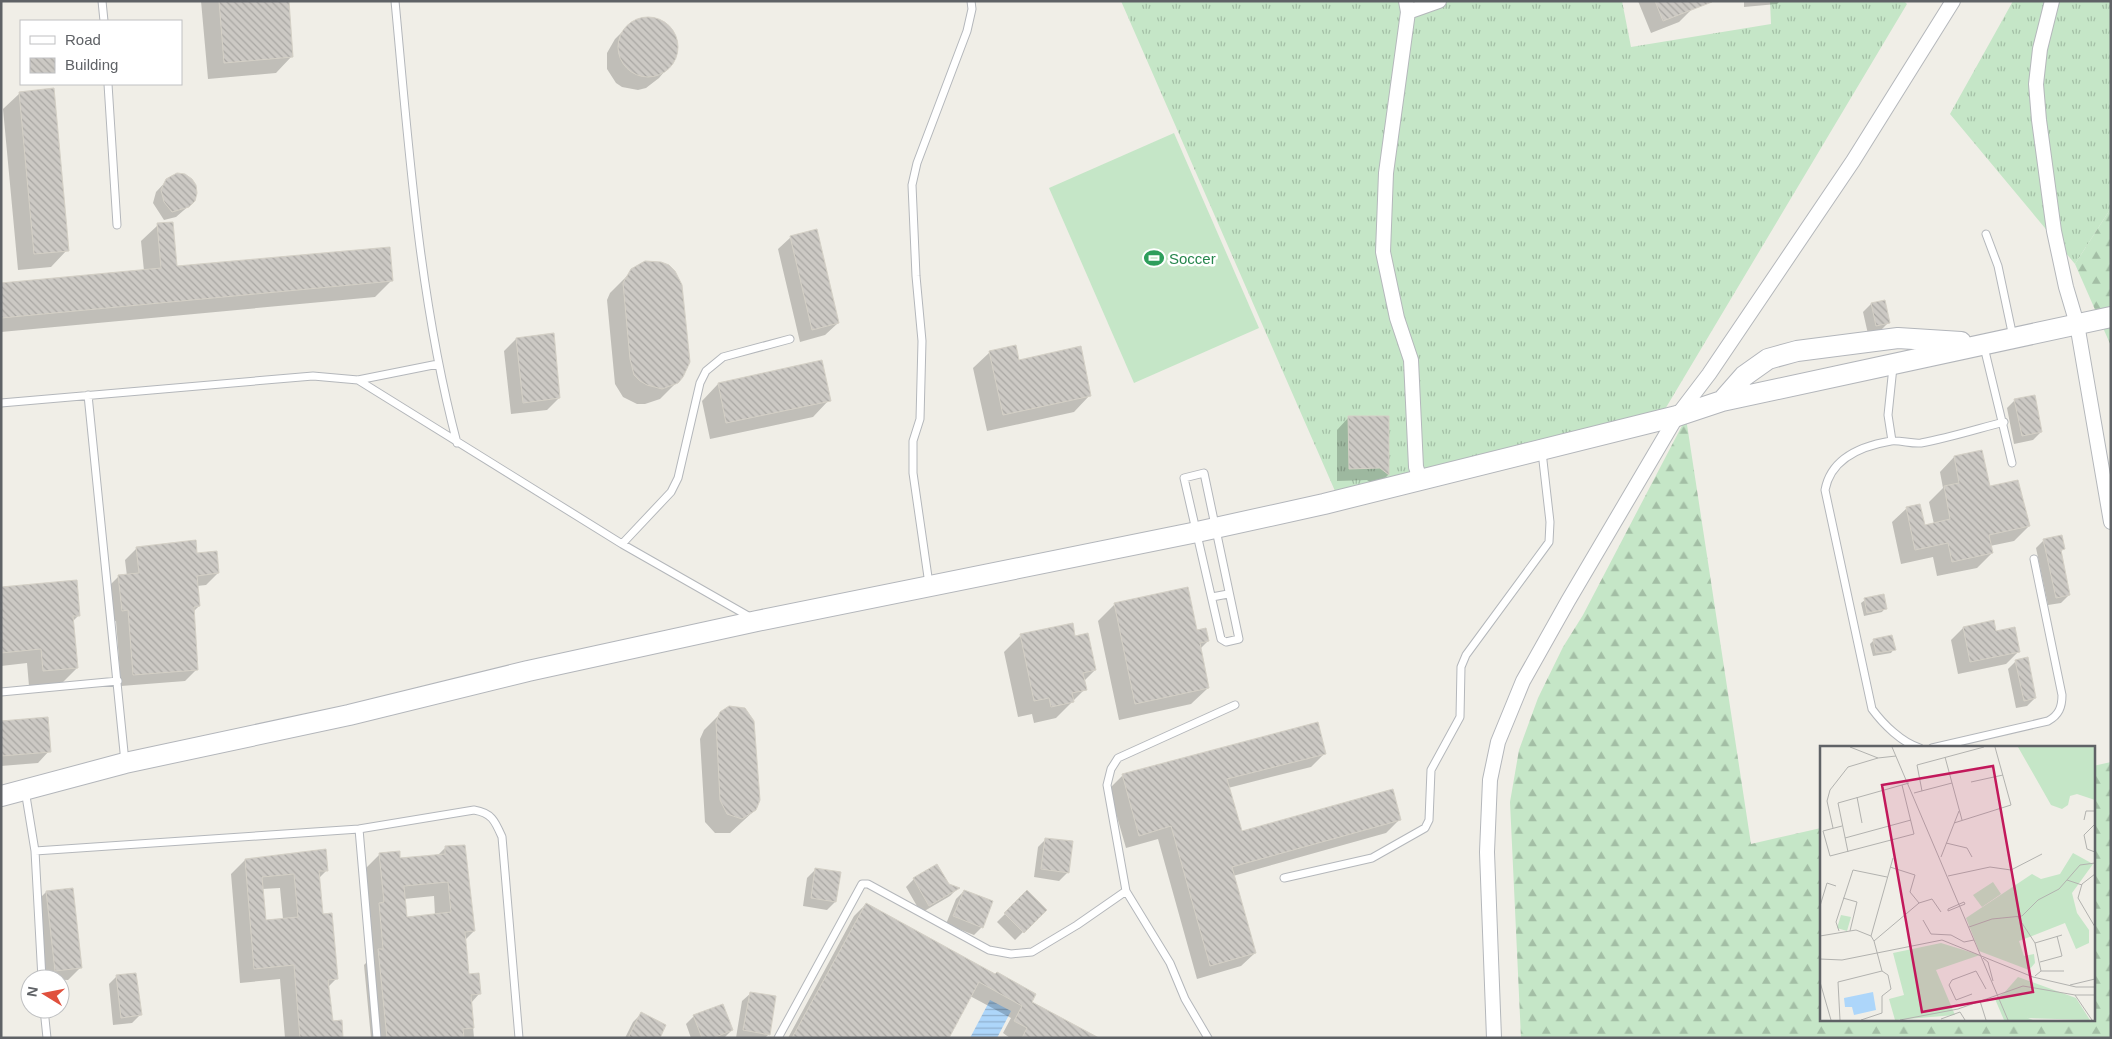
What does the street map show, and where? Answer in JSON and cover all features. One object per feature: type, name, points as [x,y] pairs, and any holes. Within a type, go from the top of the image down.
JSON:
[{"type":"street","points":[[1420,479],[1416,458],[1411,360],[1397,318],[1383,252],[1386,173],[1407,7],[1439,1]]},
{"type":"street","points":[[1494,1038],[1488,827],[1490,780],[1498,742],[1528,673],[1568,600],[1677,416],[1710,374],[1853,161],[1953,1]]},
{"type":"street","points":[[2052,1],[2040,49],[2036,84],[2054,231],[2066,287],[2077,324],[2109,496],[2111,522]]},
{"type":"street","points":[[1,796],[125,763],[349,715],[528,671],[757,621],[1206,530],[1324,504],[1677,416],[1722,401],[1983,343],[2111,317]]},
{"type":"street","points":[[1722,401],[1744,376],[1768,359],[1797,352],[1898,338],[1983,343]]},
{"type":"lane","points":[[102,1],[104,20]]},
{"type":"lane","points":[[395,1],[412,186],[438,364],[457,443]]},
{"type":"lane","points":[[929,587],[913,473],[913,441],[920,419],[922,342],[916,276],[912,185],[917,162],[967,30],[972,9],[971,1]]},
{"type":"lane","points":[[108,85],[117,225]]},
{"type":"lane","points":[[1986,234],[1998,266],[2013,337]]},
{"type":"lane","points":[[622,544],[671,492],[678,478],[700,383],[706,371],[723,357],[790,339]]},
{"type":"lane","points":[[1983,343],[2004,422],[2012,463]]},
{"type":"lane","points":[[1,403],[313,376],[358,380],[438,364]]},
{"type":"lane","points":[[1892,441],[1888,415],[1893,364]]},
{"type":"lane","points":[[358,380],[622,544],[757,621]]},
{"type":"lane","points":[[88,395],[125,763]]},
{"type":"lane","points":[[1915,746],[1879,718],[1872,709],[1825,490],[1830,473],[1842,458],[1849,454],[1892,441],[1920,443],[2004,422]]},
{"type":"lane","points":[[1284,878],[1372,858],[1425,828],[1429,820],[1431,770],[1460,717],[1461,667],[1466,655],[1549,542],[1550,522],[1541,449]]},
{"type":"lane","points":[[1206,530],[1184,478],[1204,473],[1206,530],[1212,597],[1221,639],[1226,642],[1239,639],[1228,594],[1206,530]]},
{"type":"lane","points":[[1941,746],[2048,721],[2060,710],[2062,695],[2034,558]]},
{"type":"lane","points":[[1212,597],[1228,594]]},
{"type":"lane","points":[[1,692],[118,681]]},
{"type":"lane","points":[[1208,1038],[1185,999],[1170,963],[1126,892],[1107,785],[1110,770],[1118,758],[1235,705]]},
{"type":"lane","points":[[25,790],[35,851],[41,969]]},
{"type":"lane","points":[[35,851],[359,829],[474,810],[486,812],[496,823],[502,837],[519,1038]]},
{"type":"lane","points":[[359,829],[378,1038]]},
{"type":"lane","points":[[778,1038],[862,884],[868,884],[989,950],[1011,954],[1032,952],[1126,892]]},
{"type":"lane","points":[[45,1019],[47,1038]]},
{"type":"green space","points":[[1121,1],[1622,1],[1631,47],[1771,24],[1770,1],[1904,1],[1907,4],[1655,426],[1335,491]]},
{"type":"green space","points":[[2013,1],[2111,1],[2111,208],[2075,264],[1950,114]]},
{"type":"green space","name":"Soccer","points":[[1174,133],[1259,328],[1134,383],[1049,188]]},
{"type":"green space","points":[[2111,208],[2111,346],[2075,264]]},
{"type":"green space","points":[[1686,418],[1751,844],[1820,828],[1820,1022],[2094,1022],[2094,766],[2111,762],[2111,1038],[1521,1038],[1510,802],[1519,750],[1538,698],[1563,647],[1583,615]]},
{"type":"water","points":[[990,1000],[1011,1011],[997,1038],[970,1038]]},
{"type":"building","points":[[219,1],[289,1],[293,57],[224,63]]},
{"type":"building","points":[[1655,1],[1712,1],[1712,2],[1663,21]]},
{"type":"building","points":[[642,17],[654,17],[670,25],[676,35],[678,47],[676,59],[670,69],[654,77],[642,77],[626,69],[618,53],[618,41],[626,25]]},
{"type":"building","points":[[54,88],[69,251],[34,254],[19,92]]},
{"type":"building","points":[[177,173],[185,174],[192,179],[196,185],[197,193],[195,201],[189,207],[172,212],[164,202],[161,190],[166,179]]},
{"type":"building","points":[[173,222],[177,266],[390,247],[393,281],[1,318],[1,283],[161,268],[157,223]]},
{"type":"building","points":[[817,229],[839,323],[812,330],[790,236]]},
{"type":"building","points":[[645,261],[661,262],[669,265],[675,271],[682,285],[690,362],[678,383],[662,389],[640,381],[634,375],[630,359],[623,283],[631,269]]},
{"type":"building","points":[[1885,300],[1890,323],[1876,326],[1871,303]]},
{"type":"building","points":[[554,333],[560,398],[523,403],[516,338]]},
{"type":"building","points":[[1016,345],[1019,360],[1081,346],[1091,396],[1003,415],[989,351]]},
{"type":"building","points":[[822,360],[831,401],[726,423],[718,383]]},
{"type":"building","points":[[2035,395],[2042,432],[2022,436],[2014,399]]},
{"type":"building","points":[[1348,416],[1389,416],[1389,475],[1380,468],[1349,469]]},
{"type":"building","points":[[1982,450],[1990,486],[2018,480],[2030,526],[1989,535],[1993,553],[1952,562],[1948,543],[1915,550],[1906,507],[1920,504],[1925,525],[1950,519],[1944,486],[1959,483],[1954,456]]},
{"type":"building","points":[[2062,535],[2065,549],[2061,550],[2070,595],[2056,598],[2043,539]]},
{"type":"building","points":[[196,540],[197,553],[217,551],[219,573],[197,576],[200,606],[194,607],[198,670],[133,675],[128,610],[122,611],[118,575],[139,573],[136,547]]},
{"type":"building","points":[[77,580],[80,616],[73,616],[78,668],[43,671],[41,649],[1,653],[1,587]]},
{"type":"building","points":[[1188,587],[1197,630],[1206,628],[1209,641],[1200,643],[1209,688],[1135,704],[1114,603]]},
{"type":"building","points":[[1884,594],[1887,609],[1867,613],[1864,598]]},
{"type":"building","points":[[1994,620],[1996,631],[2015,627],[2020,652],[1970,662],[1963,627]]},
{"type":"building","points":[[1073,623],[1075,636],[1088,633],[1096,670],[1083,673],[1087,690],[1072,693],[1074,702],[1051,707],[1049,698],[1034,701],[1020,634]]},
{"type":"building","points":[[1892,635],[1896,650],[1876,653],[1873,639]]},
{"type":"building","points":[[2028,657],[2036,698],[2024,701],[2015,660]]},
{"type":"building","points":[[729,706],[745,708],[754,721],[760,800],[756,810],[742,819],[727,814],[720,800],[716,722],[720,712]]},
{"type":"building","points":[[48,717],[51,752],[1,756],[1,721]]},
{"type":"building","points":[[1318,722],[1326,754],[1227,779],[1242,831],[1393,789],[1401,820],[1232,867],[1256,953],[1210,966],[1171,826],[1139,836],[1122,774]]},
{"type":"building","points":[[1045,838],[1073,841],[1069,873],[1041,869]]},
{"type":"building","points":[[465,845],[475,931],[465,932],[469,974],[479,973],[481,994],[471,995],[474,1028],[463,1029],[464,1038],[387,1038],[378,949],[383,949],[379,903],[384,902],[379,853],[400,851],[400,858],[445,854],[445,846]],"holes":[[[448,882],[451,912],[407,917],[404,886]]]},
{"type":"building","points":[[326,849],[328,871],[319,871],[323,914],[332,913],[338,979],[328,980],[333,1021],[342,1020],[343,1038],[300,1038],[294,965],[254,969],[245,859]],"holes":[[[294,874],[298,917],[266,920],[262,877]]]},
{"type":"building","points":[[937,864],[949,884],[960,888],[929,906],[913,878]]},
{"type":"building","points":[[815,868],[841,872],[836,902],[811,898]]},
{"type":"building","points":[[73,888],[82,968],[55,969],[46,891]]},
{"type":"building","points":[[964,890],[993,901],[983,928],[953,916]]},
{"type":"building","points":[[1027,890],[1047,910],[1024,933],[1004,913]]},
{"type":"building","points":[[866,903],[995,974],[997,972],[1036,994],[1032,1002],[1099,1038],[1022,1038],[1027,1028],[1014,1021],[1022,1006],[979,982],[949,1038],[792,1038]]},
{"type":"building","points":[[136,973],[142,1015],[121,1018],[116,975]]},
{"type":"building","points":[[750,992],[776,996],[770,1035],[743,1030]]},
{"type":"building","points":[[723,1004],[733,1030],[713,1038],[702,1038],[693,1015]]},
{"type":"building","points":[[641,1012],[666,1025],[660,1038],[628,1038]]},
{"type":"place","name":"Soccer","points":[[1154,258]]}]
